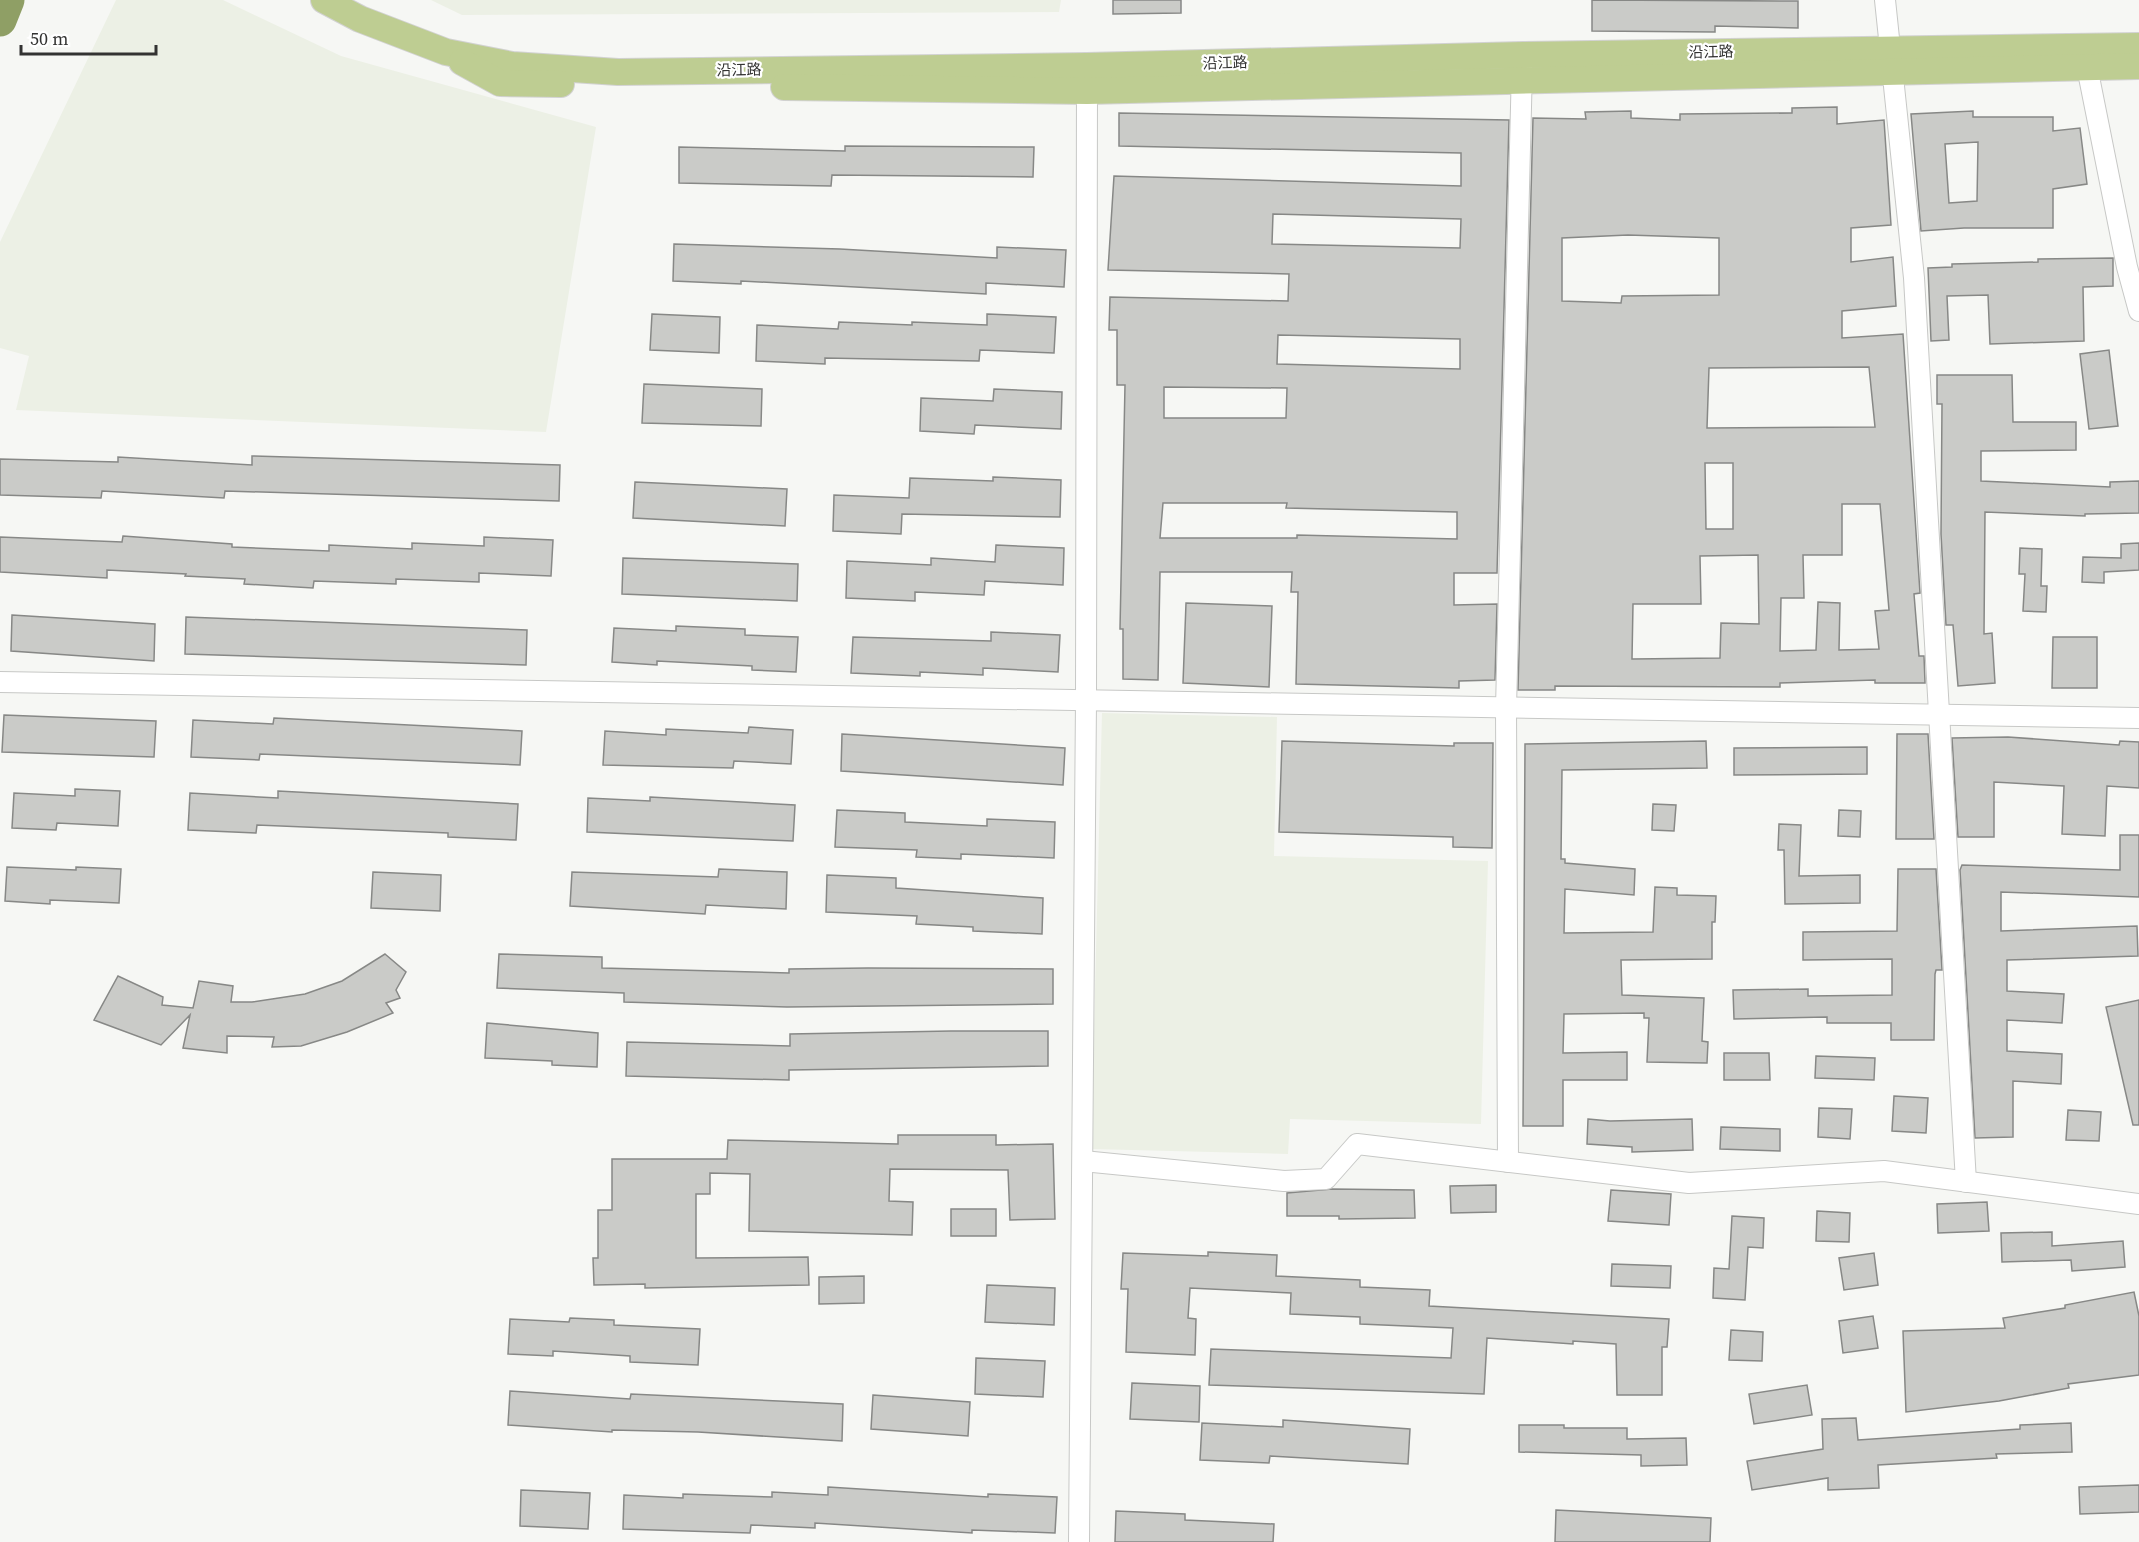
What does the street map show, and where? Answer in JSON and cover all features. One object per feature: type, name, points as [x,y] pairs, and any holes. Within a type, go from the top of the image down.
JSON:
[{"type":"main road","name":"沿江路","points":[[324,0],[360,19],[506,74],[618,72],[1087,78],[1892,59],[2139,46]]},
{"type":"main road","name":"沿江路","points":[[1892,59],[2087,67],[2139,66]]},
{"type":"street","points":[[1886,0],[1914,278],[1966,1182]]},
{"type":"street","points":[[1508,1162],[1506,708],[1522,67]]},
{"type":"street","points":[[2087,67],[2127,267],[2139,311]]},
{"type":"street","points":[[1079,1542],[1086,701],[1087,78]]},
{"type":"street","points":[[0,682],[2139,718]]},
{"type":"street","points":[[1083,1161],[1284,1181],[1326,1179],[1357,1144],[1689,1183],[1884,1171],[2139,1204]]},
{"type":"shaded area","points":[[116,0],[223,0],[341,56],[596,127],[546,432],[16,410],[29,356],[0,348],[0,242]]},
{"type":"shaded area","points":[[431,0],[1061,0],[1059,12],[462,15]]},
{"type":"shaded area","points":[[1102,713],[1277,717],[1274,856],[1488,861],[1481,1124],[1290,1119],[1288,1154],[1091,1149]]},
{"type":"building","points":[[1113,0],[1181,0],[1181,13],[1113,14]]},
{"type":"building","points":[[1592,0],[1798,1],[1798,28],[1715,26],[1715,32],[1592,31]]},
{"type":"building","points":[[1837,107],[1837,124],[1884,120],[1891,225],[1851,228],[1851,262],[1893,257],[1896,306],[1842,311],[1842,338],[1903,334],[1920,593],[1914,594],[1919,656],[1924,656],[1925,683],[1875,683],[1875,680],[1780,683],[1780,687],[1555,686],[1555,690],[1518,690],[1533,118],[1586,119],[1585,112],[1631,111],[1631,118],[1680,120],[1680,114],[1792,113],[1792,108]],"holes":[[[1628,235],[1719,238],[1719,295],[1622,296],[1621,303],[1562,301],[1562,238]],[[1869,367],[1875,427],[1707,428],[1709,368]],[[1705,463],[1733,463],[1733,529],[1706,529]],[[1842,504],[1880,504],[1889,610],[1875,611],[1879,649],[1839,650],[1840,603],[1818,602],[1816,650],[1780,651],[1781,598],[1804,598],[1803,555],[1842,555]],[[1758,555],[1759,624],[1721,623],[1720,658],[1632,659],[1633,604],[1701,604],[1700,556]]]},
{"type":"building","points":[[1973,111],[1973,117],[2053,117],[2053,131],[2080,128],[2087,184],[2053,189],[2053,228],[1964,228],[1921,231],[1911,114]],"holes":[[[1978,142],[1977,201],[1949,203],[1945,144]]]},
{"type":"building","points":[[1119,113],[1509,120],[1497,573],[1454,573],[1454,605],[1497,604],[1495,680],[1459,681],[1459,688],[1296,684],[1298,592],[1291,592],[1292,572],[1160,572],[1158,680],[1123,679],[1123,629],[1120,629],[1125,385],[1117,385],[1117,330],[1109,330],[1110,297],[1288,301],[1289,274],[1108,270],[1114,176],[1461,186],[1461,153],[1119,146]],"holes":[[[1273,214],[1461,219],[1460,248],[1272,244]],[[1278,335],[1460,339],[1460,369],[1277,364]],[[1164,387],[1287,388],[1286,418],[1164,418]],[[1163,503],[1287,503],[1286,508],[1457,512],[1457,539],[1297,535],[1297,538],[1160,538]]]},
{"type":"building","points":[[845,146],[1034,147],[1033,177],[832,175],[831,186],[679,183],[679,147],[845,151]]},
{"type":"building","points":[[674,244],[840,249],[997,258],[997,247],[1066,250],[1064,287],[986,283],[986,294],[741,281],[741,284],[673,281]]},
{"type":"building","points":[[2113,258],[2113,286],[2083,287],[2084,341],[1990,344],[1988,295],[1947,296],[1949,340],[1931,341],[1928,268],[1952,267],[1952,264],[2038,262],[2038,259]]},
{"type":"building","points":[[652,314],[720,317],[719,353],[650,350]]},
{"type":"building","points":[[987,314],[1056,317],[1054,353],[980,350],[979,361],[825,358],[825,364],[756,361],[757,325],[838,329],[839,322],[987,325]]},
{"type":"building","points":[[2109,350],[2118,426],[2089,429],[2080,354]]},
{"type":"building","points":[[1937,375],[2012,375],[2013,422],[2076,422],[2076,450],[1981,451],[1981,481],[2110,487],[2110,482],[2139,481],[2139,513],[2085,514],[2085,516],[1985,512],[1984,634],[1992,633],[1995,683],[1958,686],[1953,625],[1946,625],[1941,534],[1942,404],[1937,404]]},
{"type":"building","points":[[644,384],[762,389],[761,426],[642,423]]},
{"type":"building","points":[[994,389],[1062,392],[1061,429],[975,425],[974,434],[920,431],[921,398],[993,401]]},
{"type":"building","points":[[252,456],[560,465],[559,501],[225,491],[224,498],[102,491],[101,498],[0,495],[0,459],[118,462],[118,457],[252,465]]},
{"type":"building","points":[[993,477],[1061,480],[1060,517],[902,514],[901,534],[833,531],[834,495],[909,498],[910,478],[993,481]]},
{"type":"building","points":[[635,482],[787,489],[785,526],[633,518]]},
{"type":"building","points":[[123,536],[232,544],[232,547],[329,551],[329,545],[412,549],[412,543],[484,546],[484,537],[553,540],[551,576],[479,573],[479,582],[396,579],[396,584],[314,581],[313,588],[244,584],[245,579],[185,576],[186,574],[107,570],[107,578],[0,572],[0,537],[122,542]]},
{"type":"building","points":[[2139,543],[2139,570],[2104,572],[2104,583],[2082,582],[2083,557],[2121,558],[2121,544]]},
{"type":"building","points":[[996,545],[1064,548],[1063,585],[985,581],[984,595],[915,592],[915,601],[846,598],[847,561],[931,565],[931,558],[995,562]]},
{"type":"building","points":[[2020,548],[2042,549],[2041,586],[2047,586],[2046,612],[2023,611],[2025,574],[2019,574]]},
{"type":"building","points":[[623,558],[798,564],[797,601],[622,594]]},
{"type":"building","points":[[1186,603],[1272,606],[1269,687],[1183,683]]},
{"type":"building","points":[[12,615],[155,624],[154,661],[11,651]]},
{"type":"building","points":[[186,617],[527,630],[526,665],[185,654]]},
{"type":"building","points":[[676,626],[745,629],[745,635],[798,637],[796,672],[752,670],[752,666],[657,661],[657,665],[612,662],[614,628],[676,631]]},
{"type":"building","points":[[991,632],[1060,635],[1058,672],[983,668],[983,675],[920,672],[920,676],[851,673],[853,637],[991,641]]},
{"type":"building","points":[[2053,637],[2097,637],[2097,688],[2052,688]]},
{"type":"building","points":[[4,715],[156,721],[154,757],[2,752]]},
{"type":"building","points":[[274,718],[522,731],[520,765],[260,754],[259,760],[191,757],[193,720],[273,724]]},
{"type":"building","points":[[749,727],[793,730],[791,764],[734,761],[733,768],[603,765],[605,731],[666,735],[666,729],[748,733]]},
{"type":"building","points":[[842,734],[1065,748],[1063,785],[841,771]]},
{"type":"building","points":[[1897,734],[1928,734],[1934,839],[1896,839]]},
{"type":"building","points":[[2008,737],[2119,745],[2120,741],[2139,742],[2139,788],[2107,786],[2105,836],[2062,834],[2064,786],[1994,782],[1994,837],[1958,837],[1952,738]]},
{"type":"building","points":[[1282,741],[1454,746],[1454,743],[1493,743],[1492,848],[1453,847],[1453,837],[1279,832]]},
{"type":"building","points":[[1706,741],[1707,768],[1562,770],[1561,859],[1565,859],[1565,863],[1635,869],[1634,895],[1565,889],[1564,933],[1653,932],[1655,887],[1677,888],[1677,895],[1716,896],[1715,922],[1712,922],[1712,959],[1621,960],[1622,995],[1704,998],[1702,1041],[1708,1042],[1707,1063],[1647,1062],[1649,1018],[1644,1018],[1644,1013],[1564,1014],[1563,1053],[1627,1052],[1627,1080],[1563,1080],[1563,1126],[1523,1126],[1525,744]]},
{"type":"building","points":[[1867,747],[1867,774],[1734,775],[1734,748]]},
{"type":"building","points":[[75,789],[120,791],[118,826],[57,823],[56,830],[12,828],[14,793],[75,796]]},
{"type":"building","points":[[278,791],[518,804],[516,840],[448,837],[448,833],[257,825],[256,833],[188,830],[190,793],[278,798]]},
{"type":"building","points":[[650,797],[795,805],[793,841],[587,832],[588,798],[650,801]]},
{"type":"building","points":[[1653,804],[1676,805],[1674,831],[1652,830]]},
{"type":"building","points":[[837,810],[905,813],[905,822],[987,826],[987,819],[1055,822],[1054,858],[961,854],[961,859],[916,857],[917,850],[835,847]]},
{"type":"building","points":[[1839,810],[1861,811],[1860,837],[1838,836]]},
{"type":"building","points":[[1779,824],[1801,825],[1799,876],[1860,875],[1860,903],[1785,904],[1784,850],[1778,850]]},
{"type":"building","points":[[2120,835],[2139,835],[2139,897],[2001,892],[2001,931],[2137,926],[2138,956],[2007,960],[2007,991],[2064,994],[2062,1023],[2007,1020],[2007,1051],[2062,1054],[2061,1084],[2013,1081],[2013,1137],[1975,1138],[1960,870],[1962,865],[2120,870]]},
{"type":"building","points":[[7,867],[121,869],[119,903],[50,900],[50,904],[5,901]]},
{"type":"building","points":[[719,869],[787,872],[786,909],[706,905],[705,914],[570,906],[572,872],[718,877]]},
{"type":"building","points":[[1898,869],[1936,869],[1942,970],[1936,970],[1935,974],[1934,1040],[1891,1040],[1891,1023],[1827,1023],[1827,1017],[1734,1019],[1733,990],[1808,989],[1808,996],[1892,995],[1892,959],[1803,960],[1803,932],[1897,931]]},
{"type":"building","points":[[373,872],[441,875],[440,911],[371,908]]},
{"type":"building","points":[[827,875],[896,878],[896,888],[1043,898],[1042,934],[973,931],[973,927],[916,924],[917,916],[826,912]]},
{"type":"building","points":[[385,954],[406,972],[396,990],[400,998],[386,1003],[393,1013],[347,1032],[301,1046],[272,1047],[274,1037],[227,1036],[227,1053],[183,1048],[190,1015],[161,1045],[94,1020],[118,976],[163,997],[162,1005],[193,1008],[199,981],[233,986],[231,1002],[252,1002],[305,994],[342,981]]},
{"type":"building","points":[[499,954],[602,957],[602,968],[789,973],[789,969],[1053,969],[1053,1004],[787,1007],[624,1002],[624,993],[497,988]]},
{"type":"building","points":[[2139,1000],[2139,1125],[2133,1125],[2106,1007]]},
{"type":"building","points":[[487,1023],[598,1033],[597,1067],[552,1065],[552,1061],[485,1058]]},
{"type":"building","points":[[1048,1031],[1048,1066],[789,1070],[789,1080],[626,1076],[627,1042],[790,1046],[790,1034]]},
{"type":"building","points":[[1724,1053],[1769,1053],[1770,1080],[1724,1080]]},
{"type":"building","points":[[1816,1056],[1875,1058],[1874,1080],[1815,1078]]},
{"type":"building","points":[[1894,1096],[1928,1098],[1926,1133],[1892,1131]]},
{"type":"building","points":[[1819,1108],[1852,1109],[1850,1139],[1818,1137]]},
{"type":"building","points":[[2068,1110],[2101,1112],[2099,1141],[2066,1140]]},
{"type":"building","points":[[1588,1119],[1610,1121],[1692,1119],[1693,1150],[1632,1152],[1632,1147],[1587,1144]]},
{"type":"building","points":[[1721,1127],[1780,1129],[1780,1151],[1720,1149]]},
{"type":"building","points":[[898,1135],[996,1135],[996,1145],[1053,1144],[1055,1219],[1010,1220],[1008,1170],[890,1169],[889,1201],[913,1202],[912,1235],[749,1231],[750,1174],[710,1173],[710,1194],[696,1194],[696,1258],[808,1257],[809,1285],[645,1288],[645,1284],[594,1285],[593,1258],[598,1258],[598,1210],[612,1210],[612,1159],[727,1159],[728,1140],[898,1144]]},
{"type":"building","points":[[1496,1185],[1496,1212],[1451,1213],[1450,1186]]},
{"type":"building","points":[[1332,1189],[1414,1190],[1415,1218],[1339,1219],[1339,1216],[1287,1216],[1287,1193]]},
{"type":"building","points":[[1611,1190],[1671,1194],[1669,1225],[1608,1221]]},
{"type":"building","points":[[1987,1202],[1989,1231],[1938,1233],[1937,1204]]},
{"type":"building","points":[[951,1209],[996,1209],[996,1236],[951,1236]]},
{"type":"building","points":[[1817,1211],[1850,1213],[1849,1242],[1816,1241]]},
{"type":"building","points":[[1732,1216],[1764,1218],[1763,1248],[1748,1247],[1745,1300],[1713,1298],[1714,1268],[1729,1269]]},
{"type":"building","points":[[2052,1232],[2052,1246],[2123,1241],[2125,1267],[2072,1271],[2071,1260],[2002,1262],[2001,1233]]},
{"type":"building","points":[[1208,1252],[1277,1255],[1276,1276],[1360,1280],[1360,1287],[1430,1290],[1429,1306],[1669,1319],[1667,1347],[1662,1347],[1662,1395],[1617,1395],[1616,1344],[1573,1341],[1573,1344],[1487,1338],[1484,1394],[1209,1385],[1211,1349],[1451,1358],[1453,1328],[1360,1324],[1360,1317],[1290,1314],[1291,1293],[1190,1288],[1188,1318],[1196,1319],[1195,1355],[1126,1352],[1128,1289],[1121,1289],[1123,1253],[1208,1256]]},
{"type":"building","points":[[1874,1253],[1878,1285],[1844,1290],[1839,1258]]},
{"type":"building","points":[[1612,1264],[1671,1266],[1670,1288],[1611,1286]]},
{"type":"building","points":[[864,1276],[864,1303],[819,1304],[819,1277]]},
{"type":"building","points":[[987,1285],[1055,1288],[1054,1325],[985,1322]]},
{"type":"building","points":[[2134,1292],[2139,1316],[2139,1375],[2068,1384],[2069,1388],[1999,1401],[1906,1412],[1903,1331],[2005,1328],[2003,1318],[2065,1308],[2065,1305]]},
{"type":"building","points":[[1873,1316],[1878,1348],[1843,1353],[1839,1321]]},
{"type":"building","points":[[570,1318],[614,1320],[614,1325],[700,1329],[698,1365],[630,1362],[630,1356],[553,1351],[553,1356],[508,1354],[510,1319],[569,1322]]},
{"type":"building","points":[[1731,1330],[1763,1332],[1762,1361],[1729,1360]]},
{"type":"building","points":[[976,1358],[1045,1361],[1043,1397],[975,1394]]},
{"type":"building","points":[[1132,1383],[1200,1386],[1199,1422],[1130,1419]]},
{"type":"building","points":[[1807,1385],[1812,1415],[1754,1424],[1749,1394]]},
{"type":"building","points":[[510,1391],[630,1399],[631,1394],[843,1404],[842,1441],[698,1432],[612,1430],[612,1432],[508,1425]]},
{"type":"building","points":[[873,1395],[970,1402],[968,1436],[871,1429]]},
{"type":"building","points":[[1856,1418],[1858,1440],[2020,1429],[2020,1425],[2071,1423],[2072,1452],[1996,1454],[1997,1458],[1878,1465],[1879,1488],[1828,1490],[1828,1478],[1752,1490],[1747,1461],[1823,1449],[1822,1419]]},
{"type":"building","points":[[1283,1420],[1410,1429],[1408,1464],[1270,1456],[1269,1463],[1200,1460],[1202,1423],[1283,1427]]},
{"type":"building","points":[[1519,1425],[1627,1428],[1627,1439],[1686,1438],[1687,1465],[1641,1466],[1641,1455],[1519,1452]]},
{"type":"building","points":[[2139,1485],[2139,1512],[2080,1514],[2079,1487]]},
{"type":"building","points":[[828,1487],[988,1497],[988,1494],[1057,1497],[1055,1533],[972,1530],[972,1533],[815,1523],[815,1528],[751,1525],[750,1533],[623,1529],[624,1495],[683,1498],[683,1494],[772,1497],[772,1492],[828,1495]]},
{"type":"building","points":[[521,1490],[590,1493],[588,1529],[520,1526]]},
{"type":"building","points":[[1556,1510],[1711,1518],[1710,1542],[1555,1542]]},
{"type":"building","points":[[1116,1511],[1185,1514],[1185,1520],[1274,1524],[1273,1542],[1115,1542]]},
{"type":"waterway","points":[[0,20],[8,0]]}]
